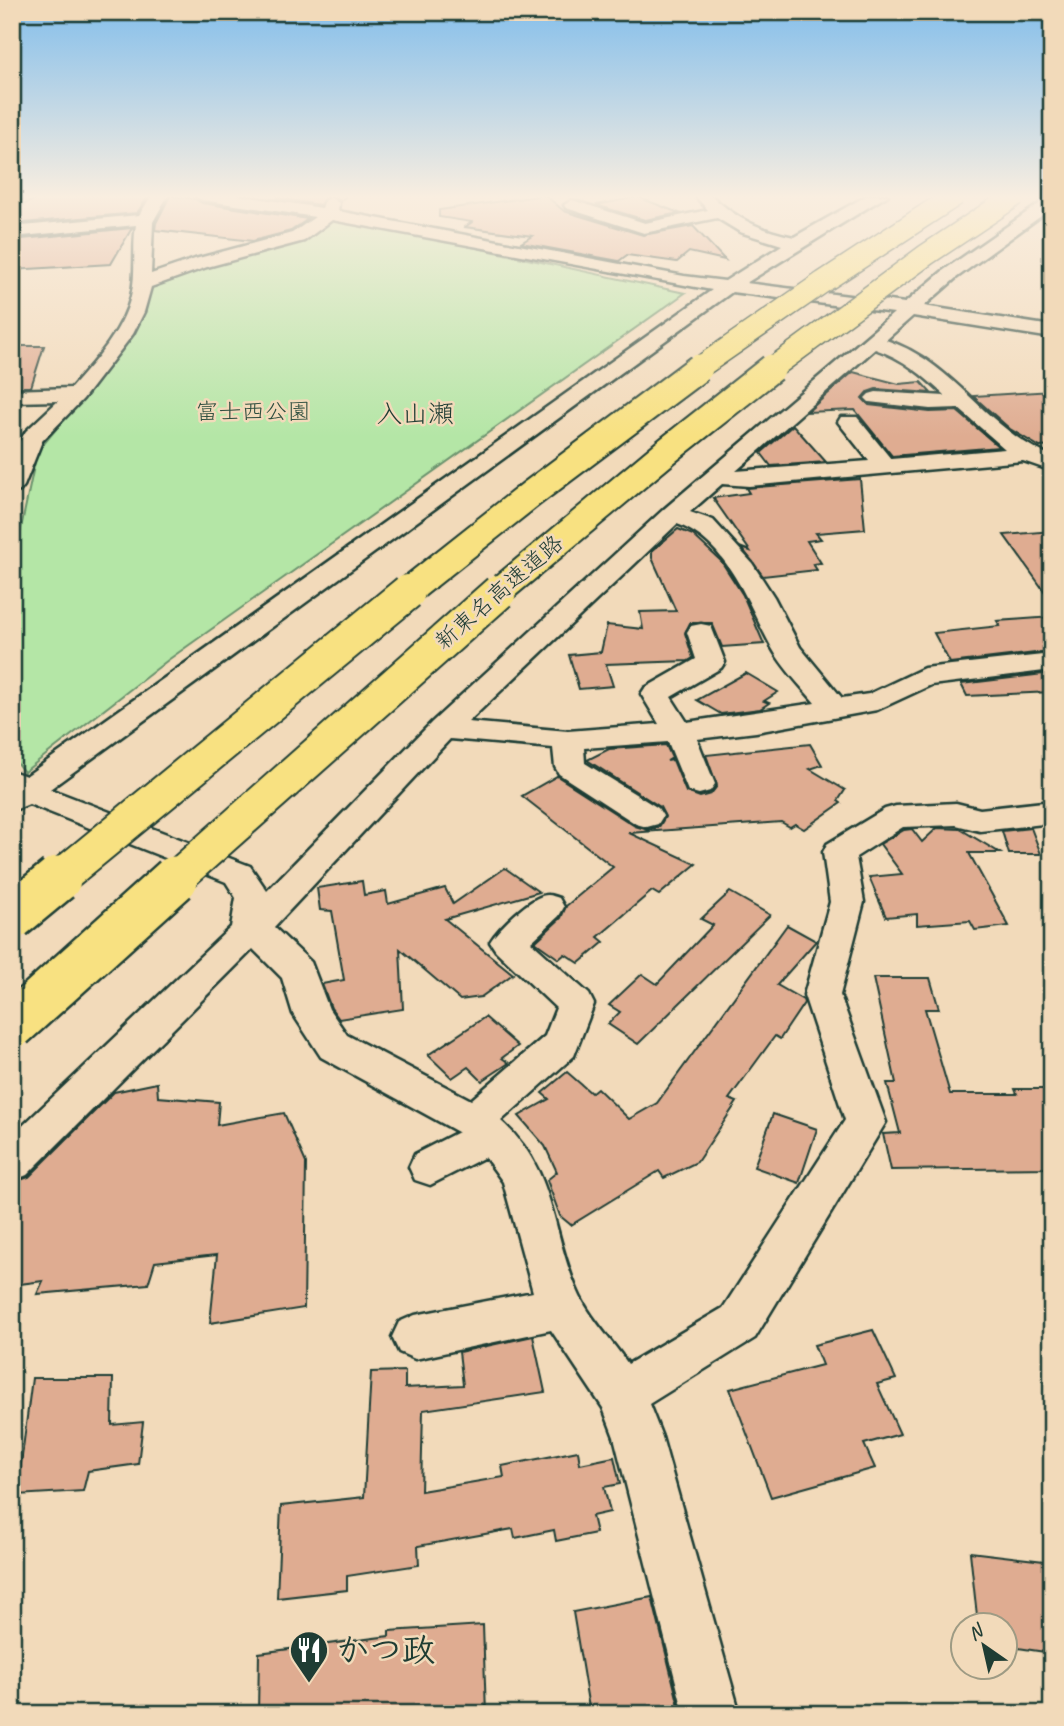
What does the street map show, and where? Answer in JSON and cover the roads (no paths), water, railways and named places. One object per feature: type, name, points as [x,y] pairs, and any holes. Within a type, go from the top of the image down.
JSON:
[{"type":"highway","name":"新東名高速道路","points":[[12,917],[421,581],[608,435],[836,276]]},
{"type":"highway","name":"新東名高速道路","points":[[12,1026],[421,660],[611,496],[773,366],[898,276]]},
{"type":"street","points":[[12,485],[21,459],[33,437],[76,394],[135,311],[144,283],[143,276]]},
{"type":"street","points":[[144,283],[165,276]]},
{"type":"street","points":[[655,276],[1052,332]]},
{"type":"street","points":[[16,791],[746,276]]},
{"type":"street","points":[[12,1163],[251,928],[443,729],[673,514],[948,276]]},
{"type":"street","points":[[872,342],[900,351],[925,366],[1026,454],[1052,464]]},
{"type":"street","points":[[12,396],[76,394]]},
{"type":"street","points":[[876,398],[930,403],[963,401]]},
{"type":"street","points":[[849,422],[885,467]]},
{"type":"street","points":[[716,476],[749,479],[1026,454]]},
{"type":"street","points":[[673,514],[704,525],[743,568],[761,597],[786,650],[836,710]]},
{"type":"street","points":[[699,784],[679,732],[655,694],[711,662],[701,632]]},
{"type":"street","points":[[443,729],[568,740],[679,732],[836,710],[877,701],[923,677],[1052,662]]},
{"type":"street","points":[[568,740],[570,767],[647,816]]},
{"type":"street","points":[[16,791],[238,874],[253,897],[251,928]]},
{"type":"street","points":[[621,1394],[739,1323],[866,1122],[822,995],[847,902],[839,852],[896,817],[956,814],[980,820],[1052,812]]},
{"type":"street","points":[[430,1167],[481,1128],[561,1045],[576,1004],[508,942],[547,907]]},
{"type":"street","points":[[251,928],[298,972],[312,1014],[334,1046],[481,1128],[500,1145],[522,1176],[561,1307],[621,1394],[638,1437],[712,1714]]},
{"type":"street","points":[[415,1338],[561,1307]]},
{"type":"place","name":"かつ政","points":[[309,1684]]},
{"type":"district","name":"入山瀬","points":[[415,413]]},
{"type":"park label","name":"富士西公園","points":[[253,411]]}]
